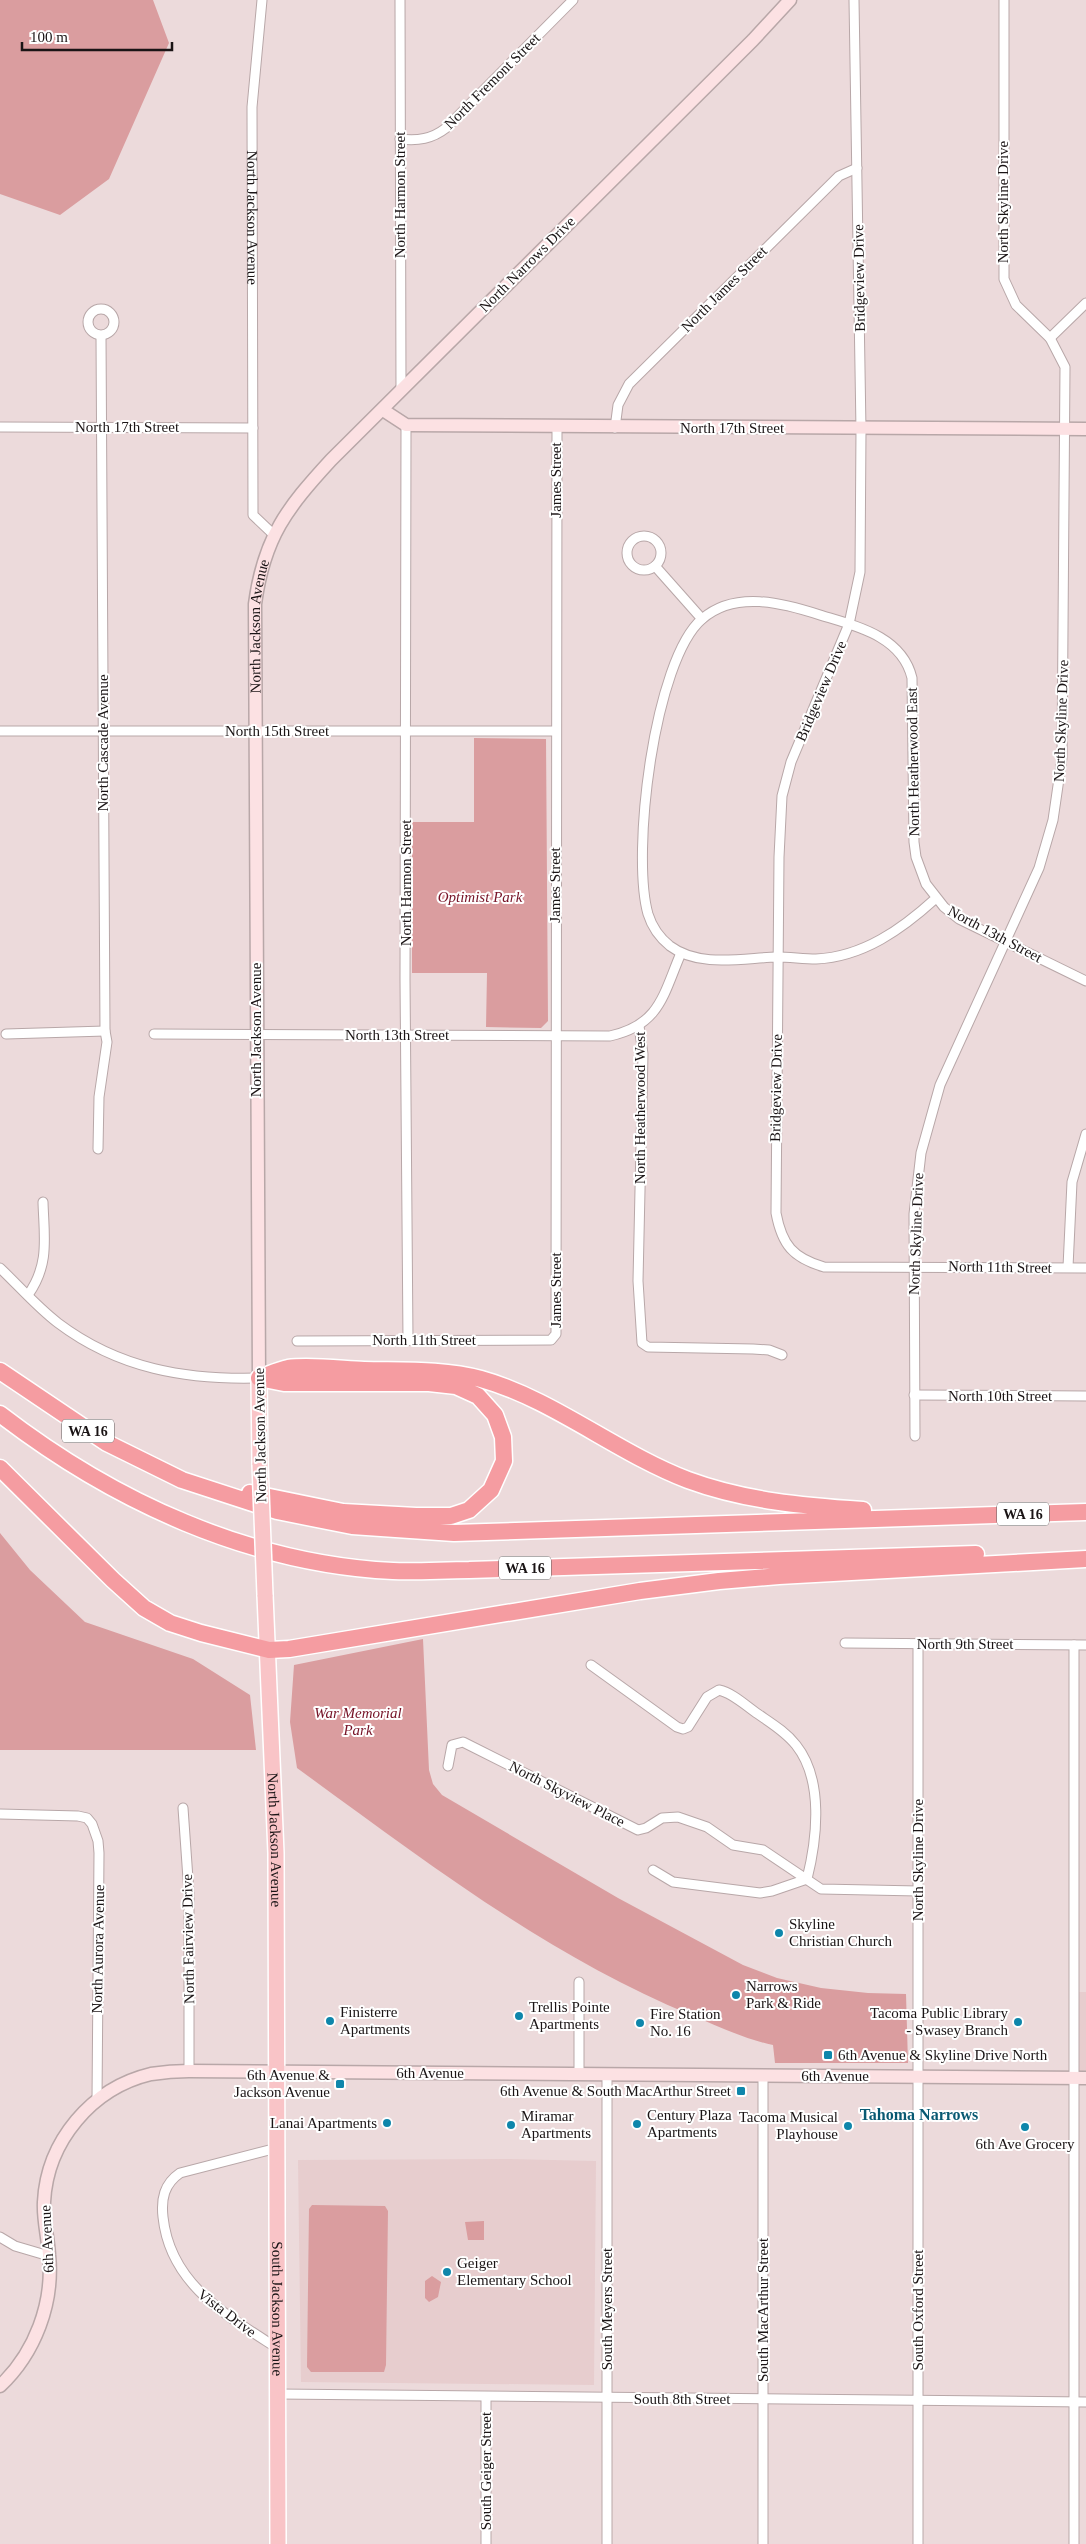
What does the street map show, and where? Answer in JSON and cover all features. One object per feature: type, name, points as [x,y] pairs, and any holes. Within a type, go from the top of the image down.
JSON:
[{"type":"highway","points":[[259,1378],[288,1368],[452,1373],[508,1388],[649,1464],[728,1493],[800,1506],[960,1516]]},
{"type":"highway","name":"WA 16","points":[[0,1371],[106,1443],[182,1480],[277,1511],[352,1526],[454,1533],[1086,1512]]},
{"type":"highway","points":[[182,1480],[342,1512],[451,1516],[469,1510],[491,1490],[504,1461],[503,1437],[495,1415],[478,1396],[456,1386],[429,1383],[284,1384],[259,1378]]},
{"type":"highway","name":"WA 16","points":[[0,1414],[60,1457],[111,1488],[170,1517],[272,1553],[344,1566],[393,1571],[469,1570],[1086,1552]]},
{"type":"highway","points":[[0,1468],[113,1580],[144,1608],[178,1626],[269,1650],[289,1649],[640,1591],[719,1581],[1086,1559]]},
{"type":"main road","name":"North Narrows Drive","points":[[273,534],[298,497],[331,460],[753,40],[790,0]]},
{"type":"main road","points":[[383,410],[406,425]]},
{"type":"main road","name":"North 17th Street","points":[[406,425],[861,430],[1086,429]]},
{"type":"main road","name":"North Jackson Avenue","points":[[273,534],[259,572],[255,604],[254,731],[260,1449],[276,1853],[276,2072]]},
{"type":"main road","name":"6th Avenue","points":[[0,2386],[26,2354],[42,2321],[49,2288],[50,2256],[44,2206],[50,2167],[68,2131],[97,2100],[133,2080],[151,2074],[189,2070],[1080,2078]]},
{"type":"main road","name":"South Jackson Avenue","points":[[276,2072],[278,2544]]},
{"type":"street","name":"North Jackson Avenue","points":[[262,0],[252,107],[253,515],[273,534]]},
{"type":"street","name":"North Harmon Street","points":[[400,0],[401,390]]},
{"type":"street","name":"North Fremont Street","points":[[400,139],[413,141],[431,138],[446,128],[573,0]]},
{"type":"street","name":"Bridgeview Drive","points":[[854,0],[861,430],[860,572],[849,624],[798,744],[784,787],[780,836],[780,957],[775,1192],[776,1213],[782,1238],[787,1246],[802,1259],[824,1267],[914,1266]]},
{"type":"street","name":"North Skyline Drive","points":[[915,1436],[914,1266],[916,1192],[921,1153],[930,1116],[960,1039],[1031,888],[1048,842],[1060,777],[1064,733],[1065,367],[1050,338],[1016,305],[1004,279],[1004,0]]},
{"type":"street","name":"North James Street","points":[[615,428],[618,405],[629,384],[839,176],[857,168]]},
{"type":"street","points":[[1050,338],[1086,302]]},
{"type":"street","name":"North Cascade Avenue","points":[[98,1149],[99,1097],[107,1042],[105,1031],[102,731],[101,336]]},
{"type":"street","name":"North Harmon Street","points":[[406,425],[408,1340]]},
{"type":"street","name":"North 17th Street","points":[[0,427],[254,428]]},
{"type":"street","name":"James Street","points":[[550,1340],[556,1336],[557,1327],[555,732],[557,427]]},
{"type":"street","points":[[655,566],[702,619]]},
{"type":"street","points":[[681,953],[657,932],[647,906],[644,834],[645,799],[650,756],[662,708],[683,648],[702,619],[724,608],[756,601],[798,608],[849,624]]},
{"type":"street","name":"North Heatherwood East","points":[[849,624],[890,644],[903,657],[910,672],[913,693],[914,850],[919,869],[935,899]]},
{"type":"street","name":"North 15th Street","points":[[0,730],[555,732]]},
{"type":"street","name":"North 13th Street","points":[[681,953],[708,960],[780,957],[815,959],[856,951],[894,932],[935,899],[959,919],[1086,981]]},
{"type":"street","name":"North Heatherwood West","points":[[681,953],[660,1003],[648,1019],[639,1026],[643,1054],[638,1273],[642,1343],[648,1347],[769,1350],[782,1355]]},
{"type":"street","name":"North 13th Street","points":[[154,1034],[610,1036],[639,1026]]},
{"type":"street","points":[[6,1034],[105,1031]]},
{"type":"street","points":[[1068,1268],[1072,1182],[1086,1134]]},
{"type":"street","points":[[28,1295],[39,1280],[45,1260],[43,1202]]},
{"type":"street","name":"North 11th Street","points":[[914,1266],[1086,1268]]},
{"type":"street","points":[[0,1268],[58,1323],[91,1343],[140,1365],[186,1376],[215,1379],[259,1378]]},
{"type":"street","name":"North 11th Street","points":[[297,1341],[550,1340]]},
{"type":"street","name":"North 10th Street","points":[[914,1395],[1086,1396]]},
{"type":"street","name":"North 9th Street","points":[[845,1642],[1086,1645]]},
{"type":"street","name":"North Skyline Drive","points":[[918,1644],[918,2077]]},
{"type":"street","points":[[1074,1645],[1080,2078],[1074,2402],[1074,2544]]},
{"type":"street","points":[[591,1665],[677,1727],[683,1729],[688,1726],[707,1697],[719,1690],[730,1695],[792,1741],[807,1764],[813,1789],[813,1856],[807,1879],[772,1892],[760,1893],[673,1882],[653,1870]]},
{"type":"street","name":"North Skyview Place","points":[[448,1766],[452,1745],[463,1742],[638,1830],[662,1818],[689,1820],[707,1827],[733,1845],[764,1850],[821,1890],[918,1891]]},
{"type":"street","name":"North Fairview Drive","points":[[183,1808],[189,1898],[189,2070]]},
{"type":"street","name":"North Aurora Avenue","points":[[0,1814],[70,1815],[86,1818],[92,1824],[98,1841],[97,2100]]},
{"type":"street","points":[[579,1982],[579,2074]]},
{"type":"street","name":"South Meyers Street","points":[[607,2075],[607,2544]]},
{"type":"street","name":"South MacArthur Street","points":[[763,2076],[763,2544]]},
{"type":"street","name":"South Oxford Street","points":[[918,2077],[918,2544]]},
{"type":"street","name":"Vista Drive","points":[[276,2148],[180,2173],[173,2178],[164,2191],[162,2210],[165,2232],[173,2255],[194,2289],[221,2311],[277,2348]]},
{"type":"street","points":[[0,2237],[15,2246],[50,2256]]},
{"type":"street","name":"South 8th Street","points":[[277,2394],[1086,2402]]},
{"type":"street","name":"South Geiger Street","points":[[486,2397],[486,2544]]},
{"type":"shaded area","points":[[1074,1992],[1086,1992],[1086,2078],[1074,2078]]},
{"type":"shaded area","name":"Geiger Elementary School","points":[[508,2159],[596,2161],[594,2385],[301,2382],[298,2160]]},
{"type":"green space","points":[[0,0],[153,0],[169,43],[109,179],[60,215],[0,194]]},
{"type":"green space","name":"Optimist Park","points":[[474,738],[546,739],[548,1021],[541,1028],[486,1027],[487,973],[412,973],[412,822],[474,822]]},
{"type":"green space","points":[[0,1533],[30,1570],[85,1622],[193,1659],[250,1695],[256,1750],[0,1750]]},
{"type":"green space","name":"War Memorial Park","points":[[423,1639],[429,1770],[433,1784],[442,1795],[618,1898],[743,1965],[777,1978],[821,1988],[868,1993],[906,1994],[908,2063],[775,2063],[773,2045],[731,2032],[638,1991],[536,1935],[439,1871],[297,1768],[290,1722],[294,1665]]},
{"type":"green space","points":[[312,2205],[385,2206],[388,2211],[386,2365],[384,2372],[311,2372],[307,2367],[309,2209]]},
{"type":"green space","points":[[484,2221],[484,2240],[468,2240],[465,2222]]},
{"type":"green space","points":[[432,2276],[441,2282],[438,2297],[429,2302],[425,2298],[425,2281]]},
{"type":"place","name":"Skyline Christian Church","points":[[779,1933]]},
{"type":"place","name":"Narrows Park & Ride","points":[[736,1995]]},
{"type":"place","name":"Trellis Pointe Apartments","points":[[519,2016]]},
{"type":"place","name":"Finisterre Apartments","points":[[330,2021]]},
{"type":"place","name":"Tacoma Public Library - Swasey Branch","points":[[1018,2022]]},
{"type":"place","name":"Fire Station No. 16","points":[[640,2023]]},
{"type":"place","name":"6th Avenue & Skyline Drive North","points":[[828,2055]]},
{"type":"place","name":"6th Avenue & Jackson Avenue","points":[[340,2084]]},
{"type":"place","name":"6th Avenue & South MacArthur Street","points":[[741,2091]]},
{"type":"place","name":"Lanai Apartments","points":[[387,2123]]},
{"type":"place","name":"Century Plaza Apartments","points":[[637,2124]]},
{"type":"place","name":"Miramar Apartments","points":[[511,2125]]},
{"type":"place","name":"Tacoma Musical Playhouse","points":[[848,2126]]},
{"type":"place","name":"6th Ave Grocery","points":[[1025,2127]]},
{"type":"place","name":"Geiger Elementary School","points":[[447,2272]]},
{"type":"district","name":"Tahoma Narrows","points":[[919,2114]]}]
